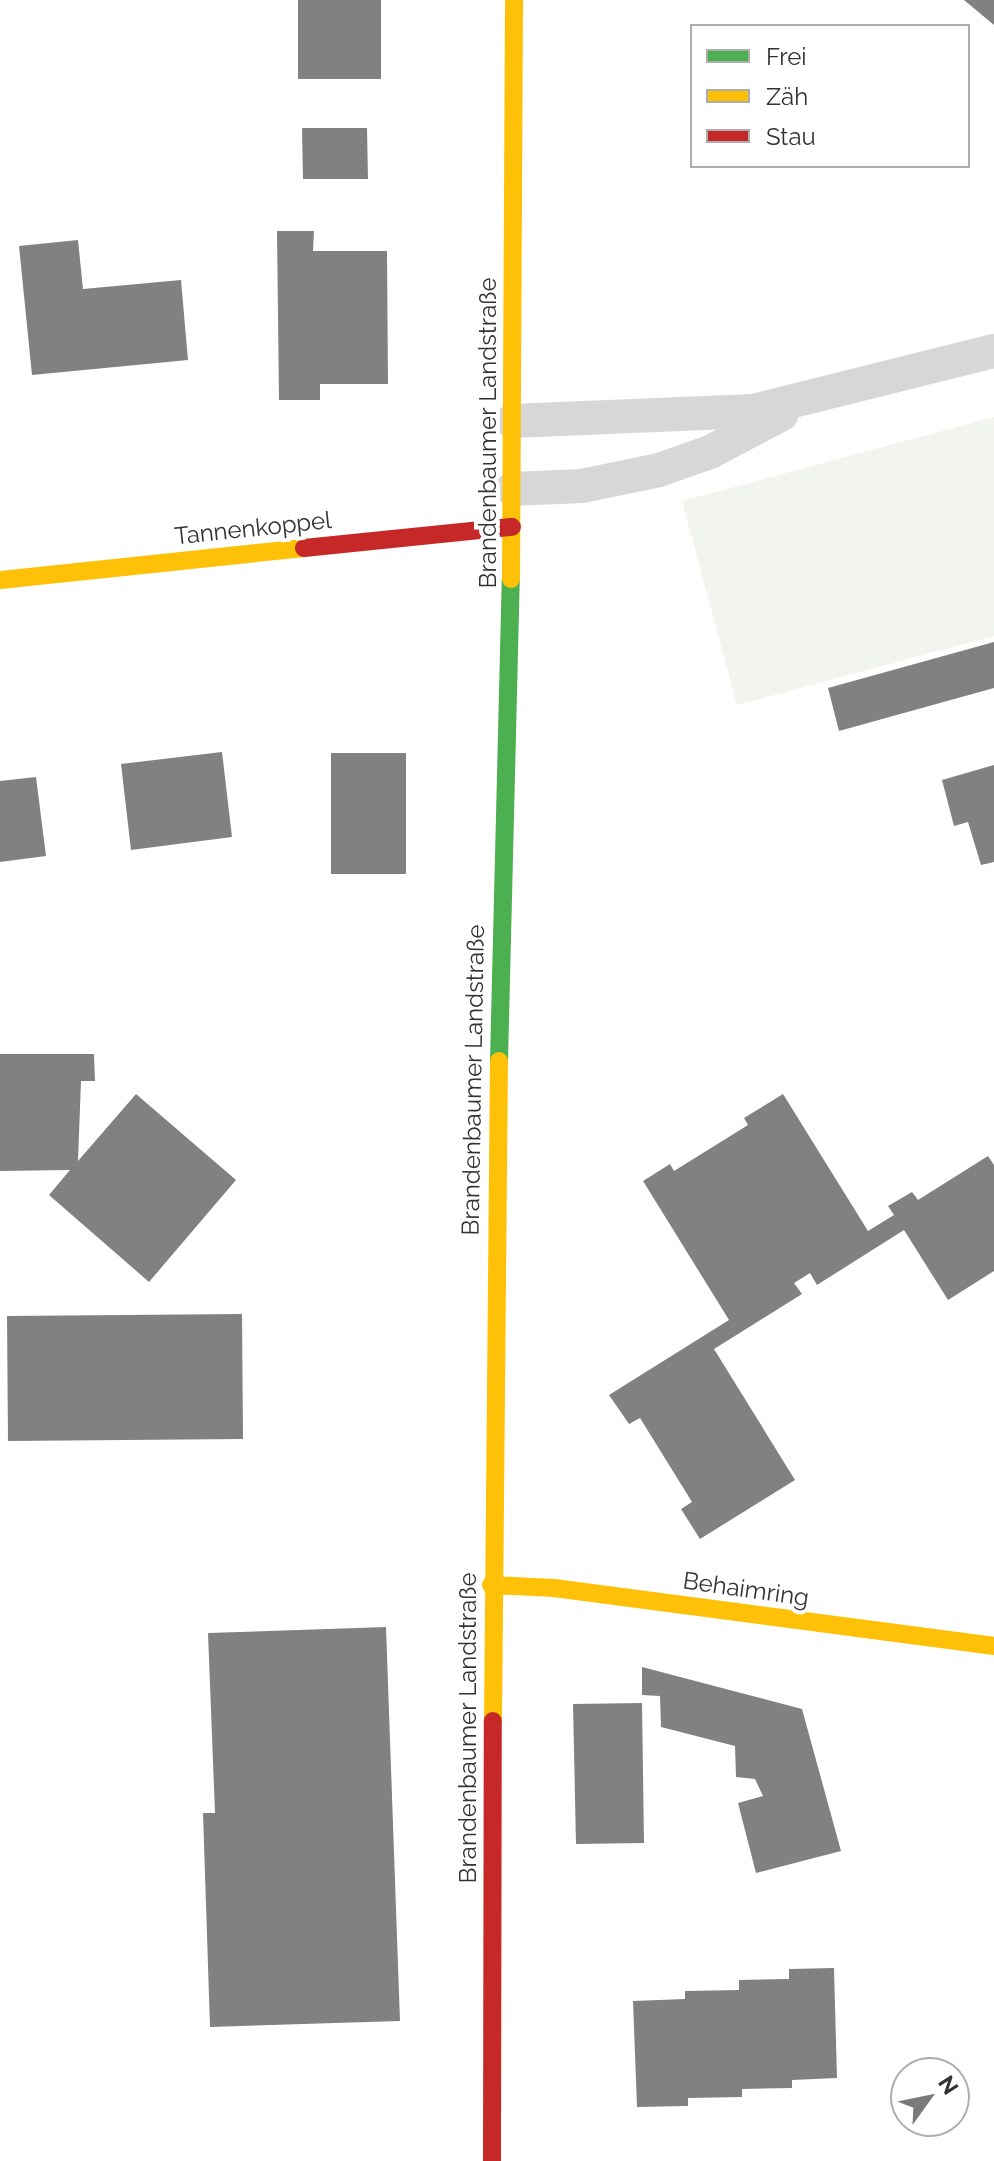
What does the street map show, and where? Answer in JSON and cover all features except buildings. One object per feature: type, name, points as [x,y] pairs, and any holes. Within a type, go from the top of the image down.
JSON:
[{"type":"main road","name":"Brandenbaumer Landstraße","points":[[492,2161],[493,1262],[512,527],[514,0]]},
{"type":"main road","name":"Tannenkoppel","points":[[0,580],[512,527]]},
{"type":"main road","name":"Behaimring","points":[[491,1585],[554,1588],[994,1646]]},
{"type":"lane","points":[[512,421],[753,411],[807,401],[994,351]]},
{"type":"lane","points":[[512,489],[582,486],[659,470],[710,452],[807,401]]},
{"type":"shaded area","points":[[994,417],[994,636],[737,705],[682,501]]},
{"type":"traffic: fast","points":[[499,1061],[511,579]]},
{"type":"traffic: slow","points":[[511,579],[514,0]]},
{"type":"traffic: slow","points":[[0,580],[304,548]]},
{"type":"traffic: slow","points":[[493,1721],[499,1061]]},
{"type":"traffic: slow","points":[[491,1585],[554,1588],[994,1646]]},
{"type":"traffic: jam","points":[[304,548],[512,527]]},
{"type":"traffic: jam","points":[[492,2161],[493,1721]]}]
